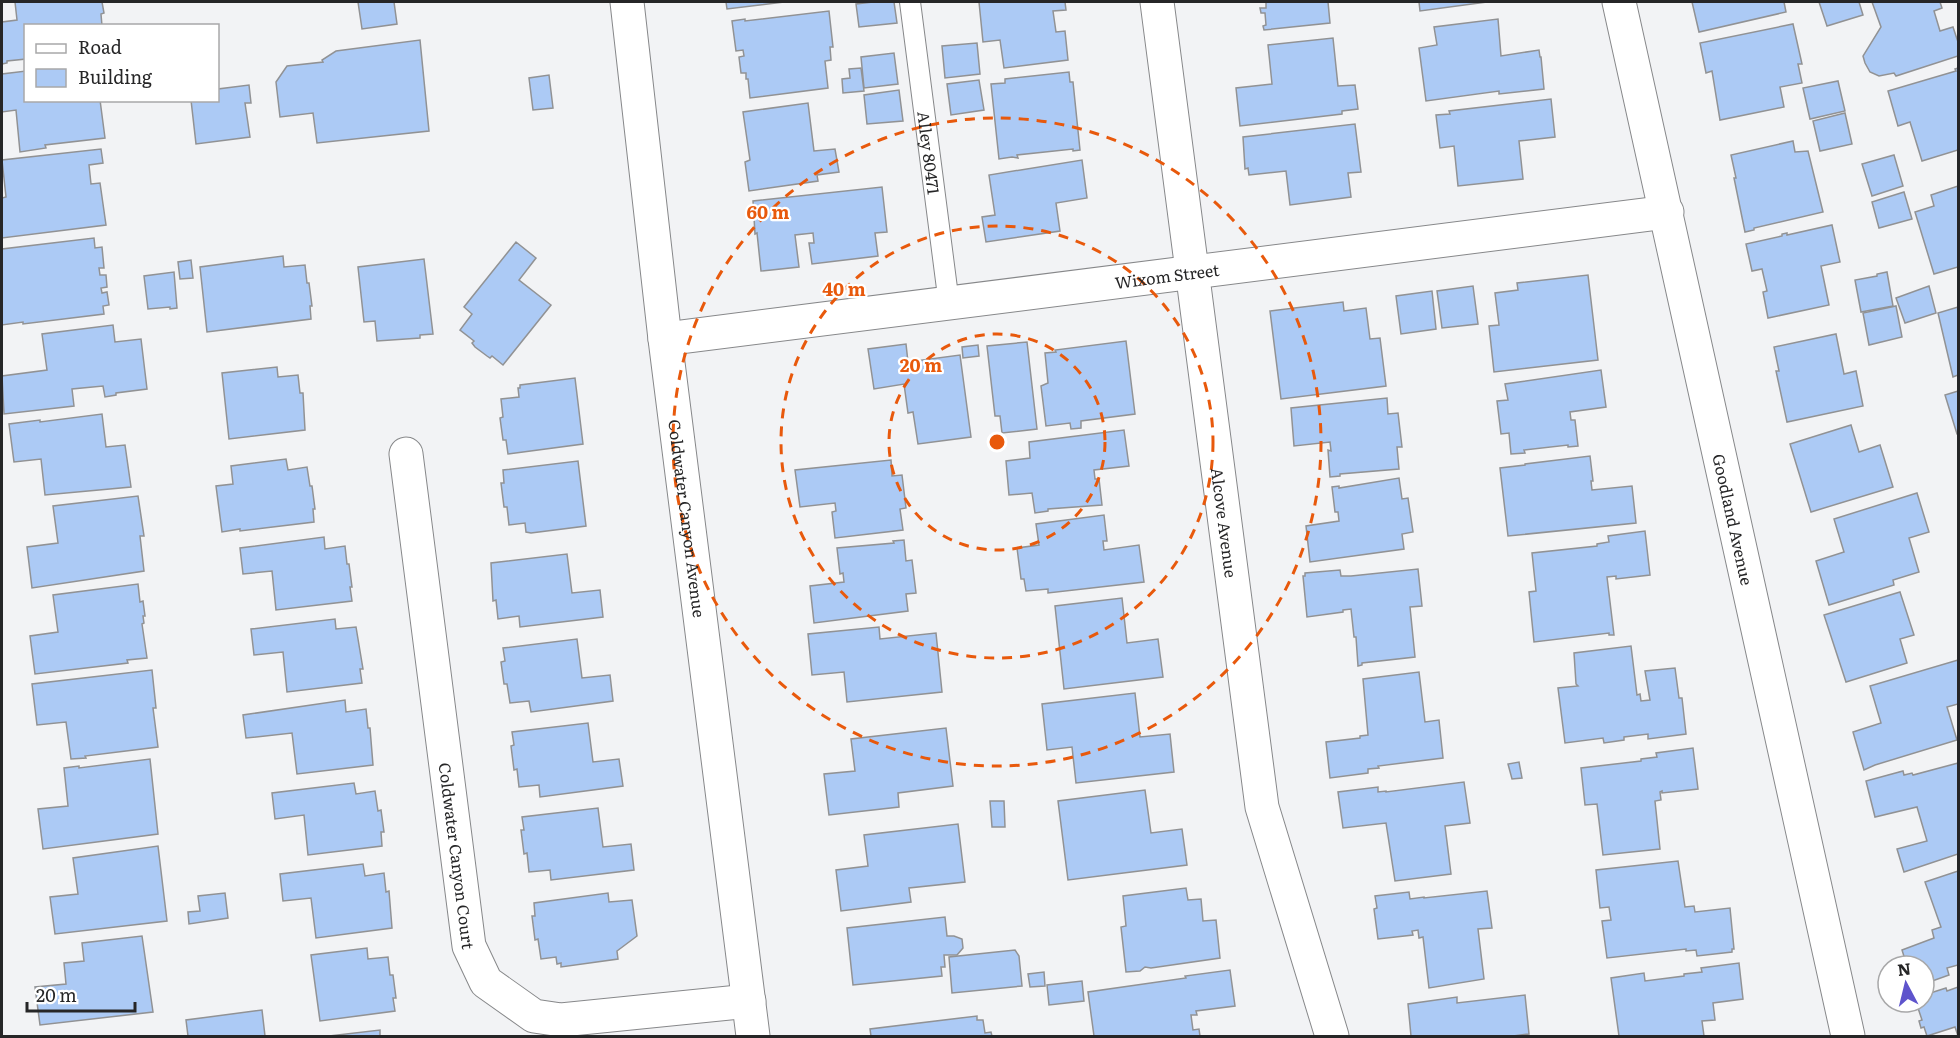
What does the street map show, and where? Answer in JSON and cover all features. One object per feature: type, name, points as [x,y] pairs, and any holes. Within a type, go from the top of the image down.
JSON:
[{"type":"street","name":"Coldwater Canyon Avenue","points":[[627,2],[665,339],[753,1036]]},
{"type":"street","name":"Alcove Avenue","points":[[1157,2],[1262,807],[1332,1036]]},
{"type":"street","name":"Goodland Avenue","points":[[1619,2],[1848,1036]]},
{"type":"street","name":"Wixom Street","points":[[665,339],[1667,212]]},
{"type":"street","name":"Coldwater Canyon Court","points":[[406,454],[469,946],[486,982],[534,1016],[561,1020],[749,1001]]},
{"type":"lane","name":"Alley 80471","points":[[910,2],[949,304]]},
{"type":"building","points":[[15,2],[102,2],[104,13],[101,14],[102,24],[24,24],[24,59],[7,61],[2,64],[2,22],[17,20]]},
{"type":"building","points":[[358,2],[394,2],[397,24],[362,29]]},
{"type":"building","points":[[726,2],[784,2],[727,9]]},
{"type":"building","points":[[894,2],[897,23],[859,27],[856,4]]},
{"type":"building","points":[[979,2],[1065,2],[1066,10],[1053,11],[1056,32],[1065,31],[1068,60],[1004,68],[1000,40],[983,42]]},
{"type":"building","points":[[1266,2],[1328,2],[1330,23],[1264,30],[1265,13],[1261,13],[1260,8],[1266,8]]},
{"type":"building","points":[[1419,2],[1487,2],[1420,11]]},
{"type":"building","points":[[1692,2],[1784,2],[1786,12],[1699,32]]},
{"type":"building","points":[[1819,2],[1859,2],[1863,15],[1827,26]]},
{"type":"building","points":[[1872,2],[1940,2],[1942,8],[1934,11],[1940,31],[1953,27],[1958,42],[1958,56],[1896,76],[1894,73],[1879,76],[1870,72],[1863,56],[1881,27]]},
{"type":"building","points":[[829,11],[833,47],[830,47],[831,60],[825,61],[828,88],[750,98],[746,73],[741,73],[739,57],[744,56],[743,50],[736,51],[732,21]]},
{"type":"building","points":[[1498,19],[1501,56],[1539,50],[1544,89],[1499,94],[1499,91],[1426,101],[1419,48],[1437,45],[1434,27]]},
{"type":"building","points":[[1793,24],[1802,64],[1798,64],[1802,83],[1780,87],[1784,107],[1720,120],[1712,71],[1706,73],[1700,43]]},
{"type":"building","points":[[1333,38],[1338,86],[1355,85],[1358,109],[1342,111],[1342,114],[1240,126],[1236,88],[1272,84],[1268,45]]},
{"type":"building","points":[[420,40],[429,131],[317,143],[313,113],[280,117],[276,82],[287,66],[323,62],[322,60],[336,51]]},
{"type":"building","points":[[977,43],[980,74],[945,78],[942,46]]},
{"type":"building","points":[[894,53],[898,84],[864,88],[861,57]]},
{"type":"building","points":[[861,68],[864,91],[843,93],[842,79],[850,78],[849,69]]},
{"type":"building","points":[[1958,68],[1958,150],[1922,161],[1910,122],[1898,126],[1888,91],[1956,71],[1955,69]]},
{"type":"building","points":[[24,71],[24,102],[100,102],[105,138],[45,145],[46,148],[20,152],[16,110],[2,112],[2,74]]},
{"type":"building","points":[[1069,72],[1070,82],[1073,82],[1080,150],[1017,155],[1018,158],[999,159],[991,84],[1005,83],[1005,79]]},
{"type":"building","points":[[549,75],[553,108],[533,110],[529,78]]},
{"type":"building","points":[[979,80],[984,110],[951,115],[947,84]]},
{"type":"building","points":[[1838,81],[1845,111],[1810,119],[1803,88]]},
{"type":"building","points":[[249,85],[251,103],[245,103],[250,137],[196,144],[191,102],[219,102],[219,89]]},
{"type":"building","points":[[899,90],[903,121],[867,124],[864,95]]},
{"type":"building","points":[[1551,99],[1555,137],[1519,141],[1523,179],[1458,186],[1454,146],[1440,148],[1436,115],[1450,114],[1449,111]]},
{"type":"building","points":[[808,103],[814,151],[835,149],[839,172],[817,175],[818,181],[749,191],[745,162],[750,160],[743,112]]},
{"type":"building","points":[[1845,113],[1852,144],[1820,151],[1813,121]]},
{"type":"building","points":[[1355,124],[1361,172],[1348,173],[1351,197],[1290,205],[1286,171],[1249,175],[1248,168],[1245,169],[1243,137]]},
{"type":"building","points":[[1793,141],[1795,152],[1808,151],[1823,212],[1745,232],[1731,155]]},
{"type":"building","points":[[101,149],[103,163],[89,165],[91,184],[100,183],[106,225],[2,238],[2,198],[6,197],[2,160]]},
{"type":"building","points":[[1894,155],[1903,186],[1872,196],[1862,164]]},
{"type":"building","points":[[1082,160],[1087,198],[1056,203],[1060,231],[986,242],[982,217],[995,215],[989,175]]},
{"type":"building","points":[[1958,186],[1958,267],[1934,274],[1915,212],[1934,206],[1931,195]]},
{"type":"building","points":[[882,187],[887,232],[875,233],[878,256],[812,264],[809,243],[814,243],[813,233],[795,235],[799,267],[761,271],[753,201]]},
{"type":"building","points":[[1904,192],[1912,219],[1879,228],[1872,202]]},
{"type":"building","points":[[1832,225],[1840,262],[1821,266],[1829,305],[1768,318],[1763,292],[1767,291],[1762,269],[1752,271],[1746,244],[1782,236],[1782,234],[1787,233],[1787,235]]},
{"type":"building","points":[[94,238],[95,248],[102,247],[104,268],[99,268],[100,275],[106,275],[107,287],[101,288],[102,293],[107,292],[109,305],[103,306],[104,314],[2,325],[2,249]]},
{"type":"building","points":[[516,242],[536,258],[519,280],[551,305],[503,365],[475,347],[472,343],[474,341],[460,330],[472,314],[464,307]]},
{"type":"building","points":[[283,256],[284,267],[305,265],[312,306],[310,306],[311,319],[207,332],[200,267]]},
{"type":"building","points":[[424,259],[433,334],[420,335],[420,338],[377,341],[375,321],[364,322],[358,267]]},
{"type":"building","points":[[191,260],[193,278],[180,279],[178,262]]},
{"type":"building","points":[[174,272],[177,308],[148,309],[144,276]]},
{"type":"building","points":[[1887,272],[1893,306],[1861,312],[1855,280]]},
{"type":"building","points":[[1588,275],[1598,360],[1494,372],[1489,326],[1499,325],[1495,293],[1518,290],[1517,283]]},
{"type":"building","points":[[1473,286],[1478,324],[1442,328],[1437,291]]},
{"type":"building","points":[[1929,286],[1936,313],[1905,323],[1896,298]]},
{"type":"building","points":[[1432,291],[1436,329],[1401,334],[1396,296]]},
{"type":"building","points":[[1343,302],[1344,311],[1366,308],[1370,339],[1380,338],[1386,386],[1281,399],[1270,311]]},
{"type":"building","points":[[1896,306],[1902,337],[1869,345],[1863,313]]},
{"type":"building","points":[[1958,307],[1958,375],[1953,377],[1938,313]]},
{"type":"building","points":[[113,325],[115,342],[141,339],[147,389],[116,393],[116,395],[105,397],[103,386],[72,389],[74,406],[4,414],[2,376],[47,370],[42,334]]},
{"type":"building","points":[[1836,334],[1844,374],[1856,371],[1863,406],[1787,422],[1776,371],[1779,371],[1774,347]]},
{"type":"building","points":[[1126,341],[1135,414],[1081,421],[1081,428],[1071,429],[1070,423],[1046,426],[1041,386],[1048,383],[1045,353]]},
{"type":"building","points":[[1027,342],[1037,429],[1002,433],[1000,416],[995,416],[987,346]]},
{"type":"building","points":[[906,344],[908,362],[960,355],[971,437],[918,444],[913,412],[908,413],[904,384],[874,389],[868,349]]},
{"type":"building","points":[[978,345],[979,356],[963,358],[962,347]]},
{"type":"building","points":[[277,367],[278,377],[298,375],[300,393],[303,393],[305,430],[229,439],[222,373]]},
{"type":"building","points":[[1601,370],[1606,407],[1570,412],[1571,420],[1575,420],[1578,446],[1524,450],[1525,453],[1511,454],[1509,433],[1501,434],[1497,401],[1508,400],[1505,384]]},
{"type":"building","points":[[575,378],[583,444],[508,454],[506,440],[503,440],[500,418],[503,417],[501,399],[519,397],[520,385]]},
{"type":"building","points":[[1958,391],[1958,434],[1957,434],[1945,395]]},
{"type":"building","points":[[1387,398],[1388,414],[1398,413],[1402,447],[1397,447],[1399,469],[1340,474],[1340,476],[1330,477],[1328,450],[1331,451],[1330,442],[1294,446],[1291,408]]},
{"type":"building","points":[[102,414],[106,447],[125,445],[131,487],[45,495],[41,459],[14,462],[9,424]]},
{"type":"building","points":[[1851,425],[1859,452],[1880,445],[1893,487],[1811,512],[1790,444]]},
{"type":"building","points":[[1124,430],[1129,466],[1094,470],[1095,479],[1099,479],[1102,505],[1048,509],[1048,511],[1035,513],[1032,493],[1009,495],[1006,461],[1030,458],[1029,442]]},
{"type":"building","points":[[1590,456],[1592,490],[1632,486],[1636,523],[1508,536],[1500,468]]},
{"type":"building","points":[[286,459],[288,470],[307,467],[315,509],[313,509],[314,522],[222,532],[216,486],[233,484],[231,466]]},
{"type":"building","points":[[891,460],[892,476],[902,475],[906,508],[900,509],[903,530],[835,538],[832,512],[836,511],[835,503],[800,507],[795,470]]},
{"type":"building","points":[[578,461],[586,526],[531,533],[526,532],[525,523],[509,525],[501,483],[504,483],[503,470]]},
{"type":"building","points":[[1399,478],[1402,499],[1408,498],[1413,532],[1402,534],[1404,549],[1310,562],[1306,526],[1339,521],[1338,512],[1335,512],[1332,487],[1339,486],[1339,488]]},
{"type":"building","points":[[1917,493],[1929,532],[1909,538],[1919,572],[1893,580],[1894,585],[1829,605],[1816,561],[1844,552],[1834,519]]},
{"type":"building","points":[[138,496],[144,536],[140,536],[144,571],[32,588],[27,547],[58,543],[53,506]]},
{"type":"building","points":[[1104,515],[1107,541],[1103,541],[1104,550],[1139,545],[1144,582],[1048,593],[1048,589],[1026,591],[1024,579],[1021,579],[1017,548],[1039,545],[1036,524]]},
{"type":"building","points":[[1645,531],[1650,575],[1616,579],[1616,576],[1607,577],[1614,635],[1609,635],[1609,633],[1534,642],[1529,592],[1536,591],[1532,553],[1597,546],[1597,544],[1609,542],[1608,536]]},
{"type":"building","points":[[324,537],[325,549],[345,546],[352,601],[276,610],[272,571],[243,574],[240,548]]},
{"type":"building","points":[[904,540],[906,561],[912,560],[916,593],[906,594],[908,611],[814,623],[810,586],[844,582],[843,573],[840,574],[837,548]]},
{"type":"building","points":[[567,554],[572,593],[600,590],[603,617],[520,627],[519,616],[498,619],[496,600],[493,601],[491,563]]},
{"type":"building","points":[[1418,569],[1422,606],[1410,607],[1415,657],[1362,663],[1358,666],[1351,609],[1307,617],[1303,576],[1305,573],[1340,570],[1341,576],[1351,576]]},
{"type":"building","points":[[138,584],[140,602],[143,601],[145,616],[143,616],[144,623],[142,624],[147,658],[127,660],[128,663],[35,674],[30,636],[58,632],[53,595]]},
{"type":"building","points":[[1900,592],[1914,635],[1900,639],[1907,663],[1846,682],[1824,615]]},
{"type":"building","points":[[1122,598],[1127,643],[1158,639],[1163,677],[1064,689],[1055,606]]},
{"type":"building","points":[[335,619],[336,629],[356,627],[363,669],[360,669],[362,683],[287,692],[283,652],[254,655],[251,629]]},
{"type":"building","points":[[879,627],[880,639],[936,633],[942,692],[847,702],[844,672],[812,675],[808,634]]},
{"type":"building","points":[[577,639],[582,678],[610,675],[613,701],[531,712],[529,701],[510,703],[501,662],[505,661],[503,648]]},
{"type":"building","points":[[1631,646],[1637,695],[1640,694],[1641,701],[1650,700],[1645,671],[1675,668],[1679,698],[1682,698],[1686,734],[1648,739],[1648,734],[1624,737],[1624,740],[1604,743],[1603,738],[1565,743],[1558,688],[1578,686],[1574,653]]},
{"type":"building","points":[[1958,660],[1958,704],[1947,707],[1957,740],[1864,770],[1853,732],[1881,723],[1870,686]]},
{"type":"building","points":[[152,670],[156,708],[153,708],[158,747],[71,759],[66,722],[37,725],[32,684]]},
{"type":"building","points":[[1419,672],[1425,722],[1439,720],[1443,758],[1378,766],[1379,768],[1368,769],[1368,773],[1330,778],[1326,742],[1368,735],[1363,679]]},
{"type":"building","points":[[1135,693],[1140,737],[1170,734],[1174,772],[1076,783],[1072,747],[1047,750],[1042,704]]},
{"type":"building","points":[[345,700],[346,712],[366,709],[373,765],[297,774],[292,733],[246,738],[243,715]]},
{"type":"building","points":[[588,723],[593,762],[619,759],[623,786],[540,797],[539,785],[519,787],[517,769],[514,770],[512,732]]},
{"type":"building","points":[[946,728],[953,786],[898,793],[899,807],[829,815],[824,774],[855,771],[851,739]]},
{"type":"building","points":[[1693,748],[1698,789],[1662,793],[1662,791],[1660,792],[1661,800],[1655,801],[1660,849],[1603,855],[1597,804],[1585,805],[1581,768],[1641,761],[1641,759],[1657,757],[1656,753]]},
{"type":"building","points":[[150,759],[158,834],[43,849],[38,809],[68,806],[64,768]]},
{"type":"building","points":[[1519,762],[1522,778],[1512,779],[1508,764]]},
{"type":"building","points":[[1958,763],[1958,854],[1904,872],[1897,849],[1927,841],[1917,807],[1875,817],[1866,781],[1903,771],[1904,775],[1912,773],[1913,775]]},
{"type":"building","points":[[1464,782],[1470,823],[1445,826],[1451,874],[1395,881],[1386,823],[1343,828],[1338,792],[1378,787],[1378,792],[1386,792]]},
{"type":"building","points":[[354,783],[356,794],[375,791],[384,832],[381,832],[382,846],[308,855],[304,815],[275,819],[272,793]]},
{"type":"building","points":[[1145,790],[1151,833],[1182,829],[1187,865],[1068,880],[1058,801]]},
{"type":"building","points":[[990,801],[1004,801],[1005,827],[992,827]]},
{"type":"building","points":[[598,808],[603,847],[631,844],[634,870],[551,880],[550,870],[529,872],[527,853],[524,854],[522,817]]},
{"type":"building","points":[[958,824],[965,882],[909,888],[911,902],[841,911],[836,870],[868,866],[864,835]]},
{"type":"building","points":[[158,846],[167,921],[55,934],[50,897],[78,894],[73,858]]},
{"type":"building","points":[[1678,861],[1685,907],[1694,906],[1695,912],[1730,908],[1734,949],[1732,952],[1697,956],[1696,950],[1686,951],[1686,949],[1607,958],[1602,921],[1611,920],[1609,907],[1600,908],[1596,870]]},
{"type":"building","points":[[363,864],[365,876],[384,873],[386,892],[389,891],[392,928],[316,938],[311,898],[283,901],[280,874]]},
{"type":"building","points":[[1958,871],[1958,965],[1947,968],[1949,975],[1936,980],[1936,954],[1903,954],[1902,950],[1934,938],[1932,930],[1941,927],[1925,882]]},
{"type":"building","points":[[1186,888],[1188,900],[1201,899],[1203,921],[1216,920],[1220,958],[1145,967],[1140,971],[1126,972],[1121,927],[1126,926],[1123,896]]},
{"type":"building","points":[[1487,891],[1492,928],[1478,929],[1484,979],[1429,988],[1423,937],[1419,938],[1418,930],[1412,931],[1413,935],[1378,939],[1374,909],[1377,908],[1375,896],[1409,892],[1410,899]]},
{"type":"building","points":[[225,893],[228,918],[189,924],[188,912],[200,911],[198,896]]},
{"type":"building","points":[[608,893],[609,902],[632,900],[637,936],[617,951],[618,959],[561,967],[561,963],[557,964],[556,957],[541,959],[538,939],[535,940],[532,916],[535,916],[534,903]]},
{"type":"building","points":[[945,917],[947,936],[962,939],[963,948],[957,955],[944,955],[945,967],[941,967],[942,976],[853,985],[847,928]]},
{"type":"building","points":[[142,936],[153,1012],[40,1025],[35,987],[66,984],[64,963],[84,961],[82,943]]},
{"type":"building","points":[[367,948],[368,959],[388,957],[396,998],[393,998],[395,1011],[320,1021],[311,955]]},
{"type":"building","points":[[1015,950],[1019,956],[1022,986],[952,993],[949,957]]},
{"type":"building","points":[[1739,963],[1743,999],[1713,1003],[1715,1020],[1702,1021],[1704,1036],[1619,1036],[1611,978],[1644,973],[1645,981],[1684,976],[1684,974],[1702,972],[1701,968]]},
{"type":"building","points":[[1230,970],[1235,1006],[1196,1011],[1197,1015],[1191,1015],[1193,1030],[1199,1029],[1200,1036],[1094,1036],[1088,992]]},
{"type":"building","points":[[1044,972],[1045,986],[1030,987],[1028,974]]},
{"type":"building","points":[[1082,981],[1084,1001],[1049,1005],[1047,985]]},
{"type":"building","points":[[1958,987],[1958,1036],[1955,1027],[1927,1036],[1924,1027],[1921,1028],[1920,1014],[1936,1014],[1936,991],[1946,988],[1947,991]]},
{"type":"building","points":[[1525,995],[1529,1034],[1411,1036],[1408,1004],[1457,997],[1457,1003]]},
{"type":"building","points":[[262,1010],[265,1036],[188,1036],[186,1020]]},
{"type":"building","points":[[977,1016],[977,1020],[983,1020],[985,1033],[991,1032],[992,1036],[871,1036],[870,1029]]},
{"type":"building","points":[[380,1030],[380,1036],[329,1036]]}]
